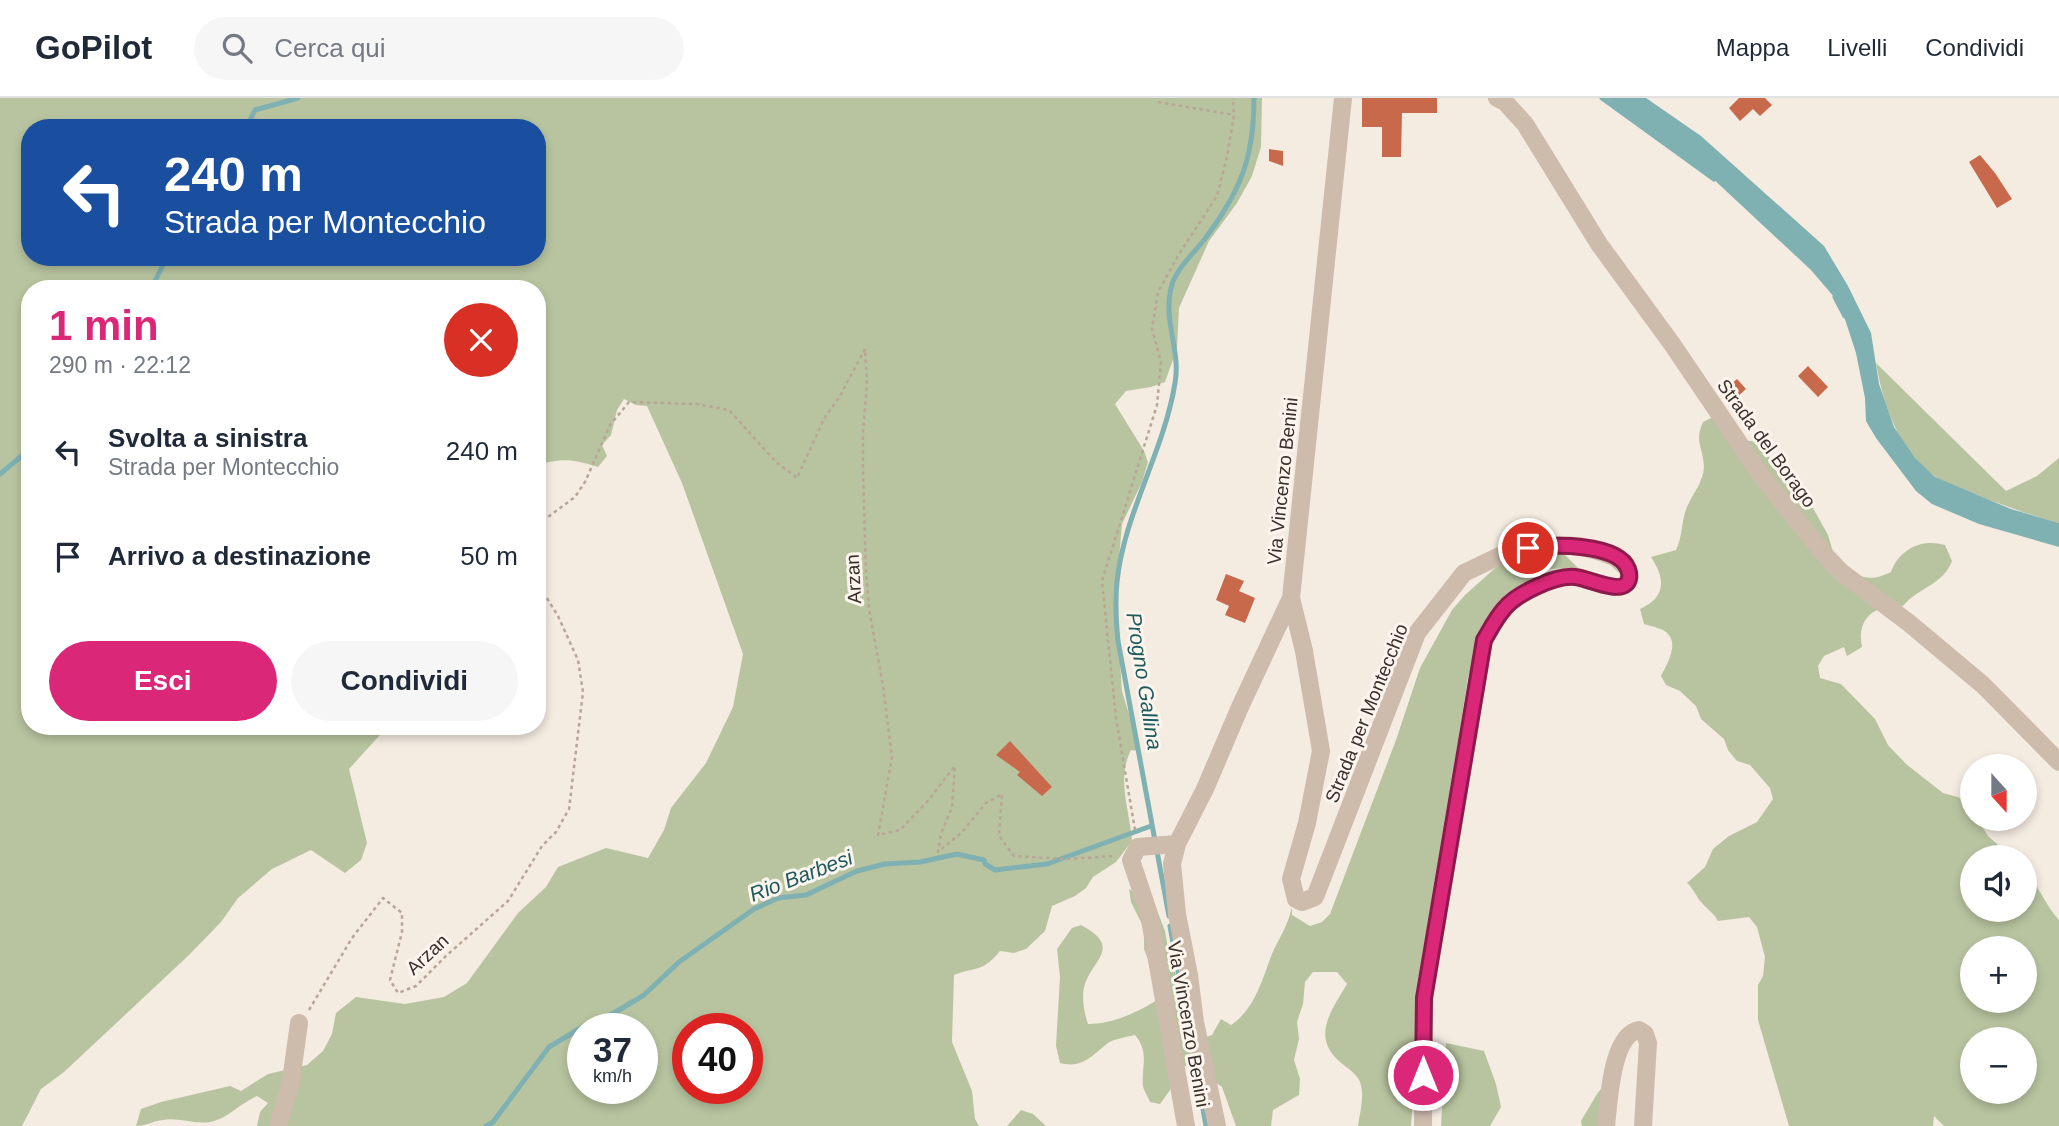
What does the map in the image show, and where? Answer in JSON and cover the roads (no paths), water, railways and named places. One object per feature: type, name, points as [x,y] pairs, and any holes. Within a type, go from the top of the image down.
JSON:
[{"type":"street","name":"Via Vincenzo Benini","points":[[1217,1126],[1195,1023],[1177,914],[1172,844],[1205,789],[1240,706],[1291,598],[1343,98]]},
{"type":"street","name":"Strada del Borago","points":[[1497,98],[1525,124],[1599,244],[1672,344],[1760,474],[1823,553],[1841,572],[1909,623],[1983,685],[2059,762]]},
{"type":"street","name":"Strada per Montecchio","points":[[1291,598],[1304,651],[1321,751],[1307,822],[1291,879],[1296,899],[1302,902],[1315,897],[1417,633],[1464,573],[1510,551],[1547,545],[1579,546],[1601,552],[1625,564],[1630,574],[1625,585],[1618,589],[1573,576],[1545,581],[1505,606],[1484,640],[1424,998],[1423,1126]]},
{"type":"street","name":"Via Vincenzo Benini","points":[[1172,844],[1135,852],[1131,860],[1149,914],[1186,1126]]},
{"type":"street","points":[[278,1126],[291,1081],[299,1026]]},
{"type":"street","points":[[1606,1126],[1616,1060],[1625,1037],[1632,1031],[1639,1030],[1645,1034],[1648,1043],[1643,1126]]},
{"type":"water","points":[[1606,98],[1646,98],[1701,136],[1824,246],[1848,286],[1871,333],[1879,384],[1894,427],[1915,458],[1935,477],[2011,509],[2059,523],[2059,547],[1979,524],[1932,504],[1916,491],[1866,421],[1865,398],[1856,353],[1840,304],[1811,270],[1709,175]]},
{"type":"waterway","points":[[250,119],[255,110],[298,98]]},
{"type":"waterway","name":"Progno Gallina","points":[[1169,916],[1118,641],[1117,582],[1127,531],[1170,409],[1175,383],[1176,360],[1169,312],[1171,288],[1180,269],[1204,240],[1236,190],[1248,157],[1254,98]]},
{"type":"waterway","points":[[1602,98],[1714,179]]},
{"type":"waterway","points":[[156,280],[162,266]]},
{"type":"waterway","points":[[1835,297],[1845,316]]},
{"type":"waterway","points":[[0,474],[21,456]]},
{"type":"waterway","name":"Rio Barbesi","points":[[486,1126],[493,1122],[549,1047],[644,995],[679,962],[754,909],[778,898],[806,895],[857,871],[885,864],[920,862],[957,854],[984,860],[985,864],[995,870],[1047,864],[1151,826]]},
{"type":"waterway","name":"Progno Gallina","points":[[1170,926],[1183,999]]},
{"type":"waterway","name":"Progno Gallina","points":[[1194,1057],[1206,1126]]}]
